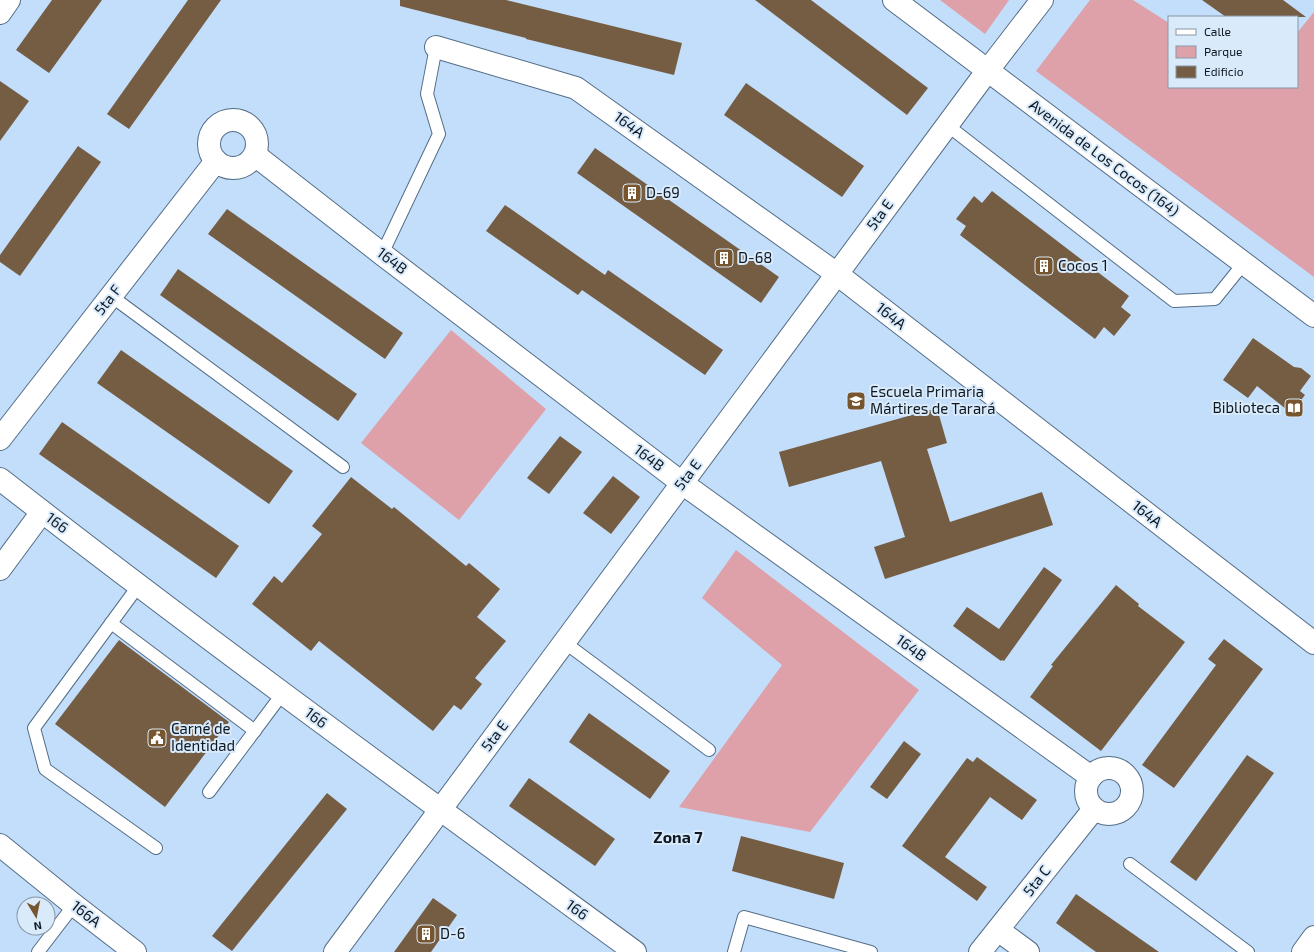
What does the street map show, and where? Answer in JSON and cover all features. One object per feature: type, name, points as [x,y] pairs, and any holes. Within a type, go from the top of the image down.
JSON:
[{"type":"street","points":[[0,12],[9,0]]},
{"type":"street","name":"Avenida de Los Cocos (164)","points":[[894,0],[1314,316]]},
{"type":"street","name":"5ta E","points":[[335,952],[947,125],[1042,0]]},
{"type":"street","name":"164A","points":[[436,47],[576,88],[837,274],[1314,643]]},
{"type":"street","points":[[228,120],[244,122],[255,133],[257,147],[255,155],[250,162],[242,167],[233,168],[224,166],[216,161],[211,154],[209,146],[210,137],[220,124],[228,120]]},
{"type":"street","name":"164B","points":[[255,155],[682,483],[1091,777]]},
{"type":"street","name":"5ta F","points":[[0,439],[216,161]]},
{"type":"street","name":"166","points":[[0,479],[283,694],[635,952]]},
{"type":"street","points":[[0,569],[42,512]]},
{"type":"street","points":[[1106,769],[1118,770],[1123,773],[1131,787],[1132,794],[1125,808],[1119,812],[1111,814],[1104,814],[1094,809],[1087,799],[1086,791],[1087,784],[1091,777],[1098,771],[1106,769]]},
{"type":"street","name":"5ta C","points":[[980,952],[1094,809]]},
{"type":"street","name":"166A","points":[[0,845],[135,952]]},
{"type":"street","points":[[998,930],[1028,952]]},
{"type":"street","points":[[1303,952],[1314,937]]},
{"type":"lane","points":[[382,254],[439,134],[427,94],[436,47]]},
{"type":"lane","points":[[947,125],[1174,301],[1215,298],[1244,263]]},
{"type":"lane","points":[[112,296],[343,467]]},
{"type":"lane","points":[[139,585],[34,728],[45,769],[156,848]]},
{"type":"lane","points":[[111,623],[255,731]]},
{"type":"lane","points":[[564,642],[710,750]]},
{"type":"lane","points":[[209,792],[283,694]]},
{"type":"lane","points":[[1130,864],[1248,952]]},
{"type":"lane","points":[[38,952],[74,905]]},
{"type":"lane","points":[[734,952],[744,917],[871,952]]},
{"type":"green space","points":[[940,0],[1009,0],[985,34]]},
{"type":"green space","points":[[1090,0],[1133,0],[1168,22],[1168,88],[1298,88],[1298,32],[1314,12],[1314,277],[1036,71]]},
{"type":"green space","points":[[451,330],[546,409],[459,520],[361,443]]},
{"type":"green space","points":[[736,550],[919,690],[810,832],[679,807],[782,665],[702,598]]},
{"type":"building","points":[[52,0],[102,0],[49,73],[16,50]]},
{"type":"building","points":[[188,0],[221,0],[129,129],[107,114]]},
{"type":"building","points":[[400,0],[506,0],[682,43],[674,75],[526,39],[400,6]]},
{"type":"building","points":[[755,0],[811,0],[928,88],[907,115]]},
{"type":"building","points":[[1202,0],[1283,0],[1306,17],[1298,16],[1225,16]]},
{"type":"building","points":[[0,81],[29,101],[0,141]]},
{"type":"building","points":[[746,83],[864,166],[842,197],[724,115]]},
{"type":"building","points":[[78,146],[101,162],[20,276],[0,262],[0,255]]},
{"type":"building","points":[[595,148],[779,277],[761,303],[577,173]]},
{"type":"building","name":"Cocos 1","points":[[992,191],[1129,296],[1121,307],[1131,315],[1114,336],[1104,327],[1095,339],[960,235],[966,226],[956,219],[974,196],[982,203]]},
{"type":"building","points":[[505,205],[605,275],[608,270],[723,350],[705,375],[582,290],[578,295],[486,231]]},
{"type":"building","points":[[227,209],[403,333],[385,359],[208,234]]},
{"type":"building","points":[[178,269],[357,394],[338,421],[160,295]]},
{"type":"building","points":[[1253,338],[1294,367],[1301,368],[1311,376],[1300,391],[1305,395],[1291,413],[1257,386],[1248,398],[1223,380]]},
{"type":"building","points":[[121,350],[293,471],[269,504],[97,383]]},
{"type":"building","points":[[937,408],[947,443],[927,449],[950,522],[1042,492],[1053,525],[885,579],[874,547],[905,537],[881,461],[789,487],[779,452]]},
{"type":"building","points":[[62,422],[239,546],[216,578],[39,454]]},
{"type":"building","points":[[560,436],[582,452],[549,494],[527,478]]},
{"type":"building","points":[[613,476],[640,497],[611,534],[583,513]]},
{"type":"building","points":[[351,477],[392,509],[394,507],[466,566],[469,563],[500,589],[477,617],[506,641],[475,678],[482,684],[461,710],[454,705],[433,731],[319,641],[311,651],[252,604],[274,576],[282,583],[322,534],[312,526]]},
{"type":"building","points":[[1044,567],[1062,580],[1004,661],[1001,661],[953,626],[967,607],[999,629]]},
{"type":"building","points":[[1116,585],[1139,604],[1138,606],[1185,642],[1101,751],[1030,697],[1053,666],[1051,665]]},
{"type":"building","points":[[1224,639],[1263,669],[1174,788],[1142,765],[1216,665],[1208,659]]},
{"type":"building","points":[[119,640],[229,722],[165,807],[55,724]]},
{"type":"building","points":[[589,713],[670,771],[650,799],[569,742]]},
{"type":"building","points":[[904,741],[921,754],[887,799],[870,787]]},
{"type":"building","points":[[1247,755],[1274,773],[1196,881],[1170,862]]},
{"type":"building","points":[[977,757],[1037,800],[1022,820],[990,797],[945,857],[987,887],[977,901],[902,846],[967,758],[973,762]]},
{"type":"building","points":[[529,778],[615,839],[595,866],[509,806]]},
{"type":"building","points":[[327,793],[347,809],[232,951],[212,936]]},
{"type":"building","points":[[741,836],[844,863],[834,899],[732,871]]},
{"type":"building","points":[[1076,894],[1159,952],[1096,952],[1056,923]]},
{"type":"building","name":"D-6","points":[[433,898],[457,915],[431,952],[394,952]]},
{"type":"place","name":"D-69","points":[[632,193]]},
{"type":"place","name":"D-68","points":[[724,258]]},
{"type":"place","name":"Cocos 1","points":[[1044,266]]},
{"type":"place","name":"Escuela Primaria Mártires de Tarará","points":[[856,401]]},
{"type":"place","name":"Biblioteca","points":[[1294,408]]},
{"type":"place","name":"Carné de Identidad","points":[[157,738]]},
{"type":"place","name":"D-6","points":[[426,934]]},
{"type":"district","name":"Zona 7","points":[[678,837]]}]
